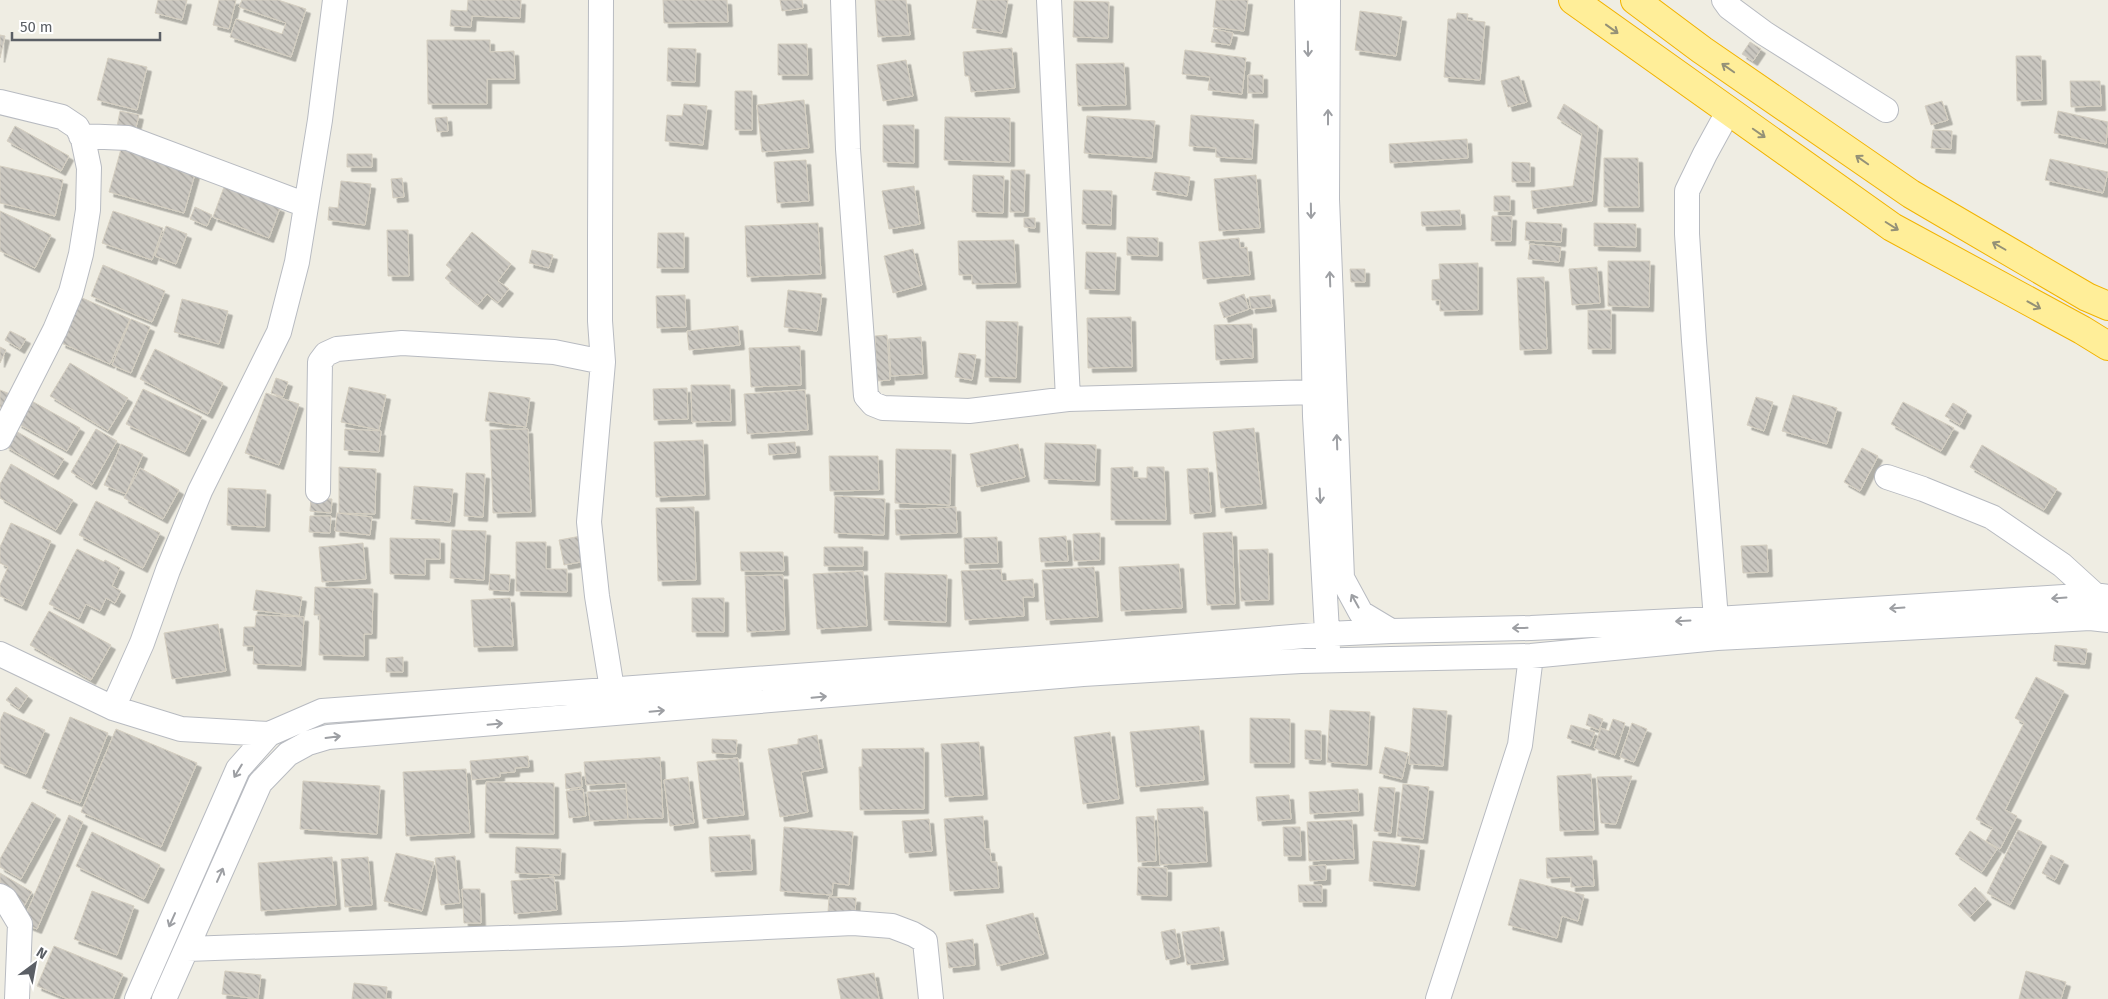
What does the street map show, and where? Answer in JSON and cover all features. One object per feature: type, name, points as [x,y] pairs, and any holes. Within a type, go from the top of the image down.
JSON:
[{"type":"highway","points":[[1573,0],[1892,227],[2108,346]]},
{"type":"highway","points":[[1635,0],[1702,50],[1911,194],[2101,300]]},
{"type":"highway","points":[[2082,330],[2108,340]]},
{"type":"street","points":[[113,708],[142,643],[168,570],[200,491],[279,332],[297,262],[320,120],[335,0]]},
{"type":"street","points":[[601,0],[600,240],[603,362],[589,522],[597,596],[612,689]]},
{"type":"street","points":[[843,0],[848,149],[866,396],[873,404],[883,408],[969,412],[1068,399],[1315,392]]},
{"type":"street","points":[[1048,0],[1068,399]]},
{"type":"street","points":[[1307,0],[1315,392],[1328,660]]},
{"type":"street","points":[[1328,0],[1327,199],[1342,578],[1361,613],[1391,631]]},
{"type":"street","points":[[1724,0],[1764,33],[1886,110]]},
{"type":"street","points":[[0,102],[62,117],[77,127],[89,168],[88,210],[81,254],[71,292],[51,339],[0,438]]},
{"type":"street","points":[[1716,619],[1694,341],[1687,234],[1687,191],[1728,112]]},
{"type":"street","points":[[81,136],[128,138],[306,205]]},
{"type":"street","points":[[318,491],[320,362],[326,354],[337,349],[402,343],[554,352],[603,362]]},
{"type":"street","points":[[1887,476],[1992,517],[2062,565],[2102,596]]},
{"type":"street","points":[[137,999],[238,769],[269,734],[322,711],[1090,654],[1328,634],[1531,628],[1716,619],[2102,596]]},
{"type":"street","points":[[164,999],[260,783],[288,754],[308,743],[328,738],[1083,674],[1328,660],[1531,656],[1727,637],[2090,618],[2108,620]]},
{"type":"street","points":[[0,654],[113,708],[181,729],[269,734]]},
{"type":"street","points":[[1438,999],[1520,744],[1531,656]]},
{"type":"street","points":[[0,896],[5,899],[20,924],[17,999]]},
{"type":"street","points":[[187,949],[621,934],[853,923],[892,926],[925,941],[931,999]]},
{"type":"building","points":[[158,0],[187,0],[182,20],[155,13]]},
{"type":"building","points":[[219,0],[236,0],[229,29],[213,25]]},
{"type":"building","points":[[242,0],[278,0],[306,9],[291,57],[230,37],[236,19],[282,34],[286,23],[239,7]]},
{"type":"building","points":[[468,0],[521,0],[520,18],[472,16],[471,27],[450,26],[451,10],[467,11]]},
{"type":"building","points":[[663,0],[727,0],[728,22],[664,23]]},
{"type":"building","points":[[780,0],[802,0],[803,8],[782,11]]},
{"type":"building","points":[[875,0],[906,0],[910,35],[878,37]]},
{"type":"building","points":[[977,0],[1008,0],[1002,33],[972,28]]},
{"type":"building","points":[[1216,0],[1248,0],[1244,31],[1213,27]]},
{"type":"building","points":[[1074,1],[1109,2],[1108,38],[1073,37]]},
{"type":"building","points":[[1360,11],[1402,17],[1396,56],[1355,50]]},
{"type":"building","points":[[1457,13],[1468,14],[1467,20],[1485,22],[1480,80],[1444,77],[1448,19],[1456,19]]},
{"type":"building","points":[[1214,29],[1233,33],[1230,45],[1211,42]]},
{"type":"building","points":[[0,35],[5,36],[0,58]]},
{"type":"building","points":[[427,40],[490,40],[490,52],[514,51],[515,79],[487,79],[487,104],[428,104]]},
{"type":"building","points":[[1750,42],[1761,49],[1753,61],[1742,54]]},
{"type":"building","points":[[778,44],[807,44],[808,75],[778,75]]},
{"type":"building","points":[[668,48],[696,49],[695,82],[667,81]]},
{"type":"building","points":[[1012,48],[1015,88],[971,92],[969,76],[965,76],[963,52]]},
{"type":"building","points":[[1185,50],[1246,58],[1242,94],[1208,90],[1210,77],[1182,74]]},
{"type":"building","points":[[2016,56],[2041,56],[2042,100],[2017,101]]},
{"type":"building","points":[[108,58],[147,67],[137,110],[97,100]]},
{"type":"building","points":[[906,60],[913,96],[883,101],[877,65]]},
{"type":"building","points":[[1124,63],[1126,105],[1078,106],[1076,64]]},
{"type":"building","points":[[1248,75],[1263,75],[1263,93],[1248,93]]},
{"type":"building","points":[[1519,76],[1527,102],[1508,107],[1501,81]]},
{"type":"building","points":[[2070,81],[2100,81],[2101,106],[2071,107]]},
{"type":"building","points":[[735,91],[752,91],[752,130],[735,130]]},
{"type":"building","points":[[804,100],[809,148],[762,152],[757,105]]},
{"type":"building","points":[[1942,101],[1948,120],[1931,125],[1925,106]]},
{"type":"building","points":[[684,104],[707,106],[703,145],[665,141],[667,115],[682,116]]},
{"type":"building","points":[[1564,104],[1598,126],[1592,201],[1533,209],[1531,191],[1573,186],[1582,134],[1557,118]]},
{"type":"building","points":[[120,111],[139,115],[135,131],[117,127]]},
{"type":"building","points":[[2058,111],[2108,122],[2106,144],[2054,133]]},
{"type":"building","points":[[1191,115],[1254,120],[1252,159],[1216,157],[1216,148],[1189,146]]},
{"type":"building","points":[[1087,116],[1155,121],[1152,158],[1084,153]]},
{"type":"building","points":[[447,117],[448,131],[437,132],[435,118]]},
{"type":"building","points":[[945,117],[1010,118],[1010,162],[944,160]]},
{"type":"building","points":[[883,125],[914,125],[914,163],[883,162]]},
{"type":"building","points":[[15,126],[69,156],[61,171],[7,141]]},
{"type":"building","points":[[1933,130],[1952,131],[1951,149],[1931,148]]},
{"type":"building","points":[[1467,139],[1468,158],[1390,163],[1389,144]]},
{"type":"building","points":[[121,149],[196,170],[184,213],[109,192]]},
{"type":"building","points":[[347,154],[372,154],[372,167],[347,167]]},
{"type":"building","points":[[1604,158],[1638,158],[1639,207],[1604,207]]},
{"type":"building","points":[[2050,159],[2108,172],[2103,193],[2045,180]]},
{"type":"building","points":[[806,160],[809,201],[777,203],[774,162]]},
{"type":"building","points":[[1512,162],[1530,163],[1530,182],[1512,182]]},
{"type":"building","points":[[0,166],[63,180],[55,216],[0,203]]},
{"type":"building","points":[[1011,170],[1025,170],[1024,212],[1010,212]]},
{"type":"building","points":[[1155,172],[1190,177],[1187,196],[1152,190]]},
{"type":"building","points":[[973,175],[1004,176],[1003,213],[972,212]]},
{"type":"building","points":[[1256,175],[1260,228],[1219,231],[1214,179]]},
{"type":"building","points":[[402,178],[404,197],[393,198],[391,179]]},
{"type":"building","points":[[341,181],[371,184],[365,225],[328,220],[329,207],[338,208]]},
{"type":"building","points":[[914,186],[920,224],[889,229],[882,191]]},
{"type":"building","points":[[224,187],[280,208],[269,238],[213,217]]},
{"type":"building","points":[[1083,190],[1112,191],[1111,225],[1082,224]]},
{"type":"building","points":[[1494,196],[1510,196],[1510,211],[1494,211]]},
{"type":"building","points":[[195,207],[212,215],[207,226],[190,219]]},
{"type":"building","points":[[1460,210],[1461,225],[1422,226],[1421,212]]},
{"type":"building","points":[[0,211],[51,235],[35,268],[0,251]]},
{"type":"building","points":[[113,211],[163,228],[152,260],[102,243]]},
{"type":"building","points":[[1492,216],[1512,216],[1511,241],[1491,241]]},
{"type":"building","points":[[1024,218],[1035,218],[1035,228],[1024,227]]},
{"type":"building","points":[[1526,222],[1562,224],[1561,242],[1525,240]]},
{"type":"building","points":[[818,223],[821,274],[747,277],[745,226]]},
{"type":"building","points":[[1594,223],[1636,224],[1636,247],[1594,246]]},
{"type":"building","points":[[166,226],[187,234],[176,264],[155,256]]},
{"type":"building","points":[[387,230],[408,230],[409,276],[388,276]]},
{"type":"building","points":[[472,232],[511,264],[498,281],[509,289],[498,303],[487,294],[478,305],[445,278],[452,270],[446,265]]},
{"type":"building","points":[[658,233],[684,233],[684,268],[657,268]]},
{"type":"building","points":[[1127,237],[1158,238],[1158,256],[1127,255]]},
{"type":"building","points":[[1239,238],[1240,248],[1247,247],[1250,275],[1203,279],[1199,242]]},
{"type":"building","points":[[1014,240],[1016,283],[972,284],[972,275],[959,275],[958,241]]},
{"type":"building","points":[[1530,244],[1561,247],[1559,262],[1528,259]]},
{"type":"building","points":[[913,249],[922,285],[893,293],[884,256]]},
{"type":"building","points":[[532,250],[553,255],[549,268],[529,263]]},
{"type":"building","points":[[1086,252],[1116,253],[1115,290],[1085,289]]},
{"type":"building","points":[[1608,261],[1650,261],[1649,307],[1608,306]]},
{"type":"building","points":[[1478,263],[1478,310],[1440,311],[1440,300],[1432,300],[1432,280],[1440,279],[1439,264]]},
{"type":"building","points":[[103,265],[165,291],[152,322],[91,296]]},
{"type":"building","points":[[1597,267],[1600,303],[1572,305],[1569,269]]},
{"type":"building","points":[[1350,269],[1365,269],[1365,282],[1351,282]]},
{"type":"building","points":[[1544,277],[1547,349],[1520,350],[1517,278]]},
{"type":"building","points":[[788,290],[822,294],[817,331],[784,327]]},
{"type":"building","points":[[1244,294],[1249,309],[1224,318],[1219,303]]},
{"type":"building","points":[[685,295],[686,327],[657,328],[656,296]]},
{"type":"building","points":[[1270,295],[1272,307],[1251,309],[1249,297]]},
{"type":"building","points":[[80,297],[130,319],[110,364],[61,343]]},
{"type":"building","points":[[182,299],[228,311],[219,344],[174,332]]},
{"type":"building","points":[[1588,310],[1611,310],[1611,349],[1588,349]]},
{"type":"building","points":[[1131,317],[1132,367],[1088,368],[1087,318]]},
{"type":"building","points":[[131,319],[150,327],[131,373],[112,365]]},
{"type":"building","points":[[986,321],[1018,322],[1016,378],[985,377]]},
{"type":"building","points":[[1252,324],[1253,358],[1216,360],[1214,325]]},
{"type":"building","points":[[738,326],[740,345],[689,350],[687,331]]},
{"type":"building","points":[[10,331],[26,339],[20,349],[5,340]]},
{"type":"building","points":[[887,335],[890,380],[877,381],[875,336]]},
{"type":"building","points":[[921,337],[923,374],[891,376],[889,339]]},
{"type":"building","points":[[800,346],[801,385],[751,387],[749,348]]},
{"type":"building","points":[[0,347],[6,350],[0,363]]},
{"type":"building","points":[[155,349],[223,383],[208,414],[140,379]]},
{"type":"building","points":[[959,353],[976,355],[972,380],[955,377]]},
{"type":"building","points":[[70,363],[128,398],[108,431],[50,396]]},
{"type":"building","points":[[276,378],[288,382],[283,397],[271,393]]},
{"type":"building","points":[[691,385],[730,385],[731,421],[692,422]]},
{"type":"building","points":[[349,387],[386,395],[379,430],[341,422]]},
{"type":"building","points":[[687,388],[688,419],[654,420],[653,389]]},
{"type":"building","points":[[143,389],[202,417],[185,452],[126,424]]},
{"type":"building","points":[[0,390],[10,394],[4,408],[0,407]]},
{"type":"building","points":[[805,390],[808,430],[747,434],[744,394]]},
{"type":"building","points":[[489,392],[530,398],[526,427],[485,421]]},
{"type":"building","points":[[266,393],[299,404],[279,465],[245,453]]},
{"type":"building","points":[[1793,395],[1837,408],[1827,444],[1782,431]]},
{"type":"building","points":[[1756,397],[1773,402],[1764,431],[1747,425]]},
{"type":"building","points":[[30,400],[80,428],[67,451],[17,423]]},
{"type":"building","points":[[1903,402],[1954,428],[1941,451],[1891,424]]},
{"type":"building","points":[[1953,403],[1967,411],[1960,425],[1945,416]]},
{"type":"building","points":[[1254,428],[1262,504],[1221,508],[1213,432]]},
{"type":"building","points":[[96,429],[117,441],[92,485],[71,472]]},
{"type":"building","points":[[345,429],[381,431],[379,452],[344,450]]},
{"type":"building","points":[[528,429],[531,512],[493,513],[490,430]]},
{"type":"building","points":[[14,430],[64,459],[54,475],[5,446]]},
{"type":"building","points":[[703,440],[705,495],[656,497],[654,442]]},
{"type":"building","points":[[795,442],[796,453],[769,455],[768,444]]},
{"type":"building","points":[[1045,443],[1096,445],[1095,481],[1044,479]]},
{"type":"building","points":[[121,444],[143,454],[126,494],[104,485]]},
{"type":"building","points":[[1018,444],[1025,477],[977,487],[970,454]]},
{"type":"building","points":[[1982,445],[2057,489],[2044,510],[1970,467]]},
{"type":"building","points":[[1862,448],[1878,456],[1860,491],[1844,482]]},
{"type":"building","points":[[896,449],[951,450],[950,505],[895,503]]},
{"type":"building","points":[[829,456],[878,456],[879,490],[830,491]]},
{"type":"building","points":[[11,464],[73,500],[56,530],[0,498],[0,484]]},
{"type":"building","points":[[339,467],[376,469],[375,514],[339,513]]},
{"type":"building","points":[[1133,467],[1133,478],[1147,478],[1147,467],[1164,467],[1166,520],[1111,520],[1111,468]]},
{"type":"building","points":[[140,468],[179,490],[163,519],[124,498]]},
{"type":"building","points":[[1208,468],[1211,512],[1190,514],[1187,469]]},
{"type":"building","points":[[466,473],[485,474],[483,517],[464,516]]},
{"type":"building","points":[[414,486],[453,489],[450,522],[411,519]]},
{"type":"building","points":[[228,488],[266,490],[265,527],[227,525]]},
{"type":"building","points":[[835,496],[885,499],[884,535],[834,533]]},
{"type":"building","points":[[311,498],[332,499],[331,513],[310,511]]},
{"type":"building","points":[[96,501],[160,533],[143,568],[79,535]]},
{"type":"building","points":[[694,507],[696,580],[658,581],[656,508]]},
{"type":"building","points":[[956,507],[957,533],[896,535],[895,510]]},
{"type":"building","points":[[337,513],[372,517],[370,535],[335,531]]},
{"type":"building","points":[[310,516],[331,516],[330,533],[309,532]]},
{"type":"building","points":[[11,523],[51,541],[22,606],[0,596],[0,585],[8,567],[0,563],[0,547]]},
{"type":"building","points":[[452,530],[486,531],[484,580],[450,578]]},
{"type":"building","points":[[1232,532],[1235,604],[1207,605],[1203,533]]},
{"type":"building","points":[[1100,533],[1100,560],[1074,561],[1073,534]]},
{"type":"building","points":[[581,536],[586,561],[564,565],[559,540]]},
{"type":"building","points":[[1066,536],[1068,561],[1041,562],[1039,538]]},
{"type":"building","points":[[997,537],[998,563],[965,564],[964,538]]},
{"type":"building","points":[[390,538],[440,539],[440,559],[425,559],[425,575],[390,574]]},
{"type":"building","points":[[516,542],[546,542],[546,569],[567,569],[567,592],[516,591]]},
{"type":"building","points":[[363,543],[366,579],[322,582],[319,547]]},
{"type":"building","points":[[1767,545],[1768,572],[1743,573],[1741,546]]},
{"type":"building","points":[[824,547],[863,547],[863,566],[824,566]]},
{"type":"building","points":[[77,549],[120,568],[112,586],[121,591],[115,603],[106,598],[100,611],[86,604],[79,619],[49,604]]},
{"type":"building","points":[[1268,549],[1269,600],[1241,601],[1239,550]]},
{"type":"building","points":[[740,552],[783,552],[784,571],[741,571]]},
{"type":"building","points":[[1179,564],[1182,608],[1121,611],[1119,567]]},
{"type":"building","points":[[1094,567],[1098,617],[1046,620],[1042,570]]},
{"type":"building","points":[[1001,569],[1002,581],[1033,579],[1034,597],[1023,597],[1024,616],[965,620],[961,571]]},
{"type":"building","points":[[863,571],[867,626],[817,629],[813,574]]},
{"type":"building","points":[[885,573],[947,575],[946,622],[884,620]]},
{"type":"building","points":[[490,574],[510,575],[509,591],[489,590]]},
{"type":"building","points":[[783,575],[785,630],[747,632],[745,576]]},
{"type":"building","points":[[315,587],[373,589],[372,634],[364,634],[364,656],[319,655],[320,615],[314,615]]},
{"type":"building","points":[[256,590],[302,597],[299,616],[253,610]]},
{"type":"building","points":[[510,598],[513,646],[474,647],[471,600]]},
{"type":"building","points":[[692,598],[724,598],[724,632],[692,632]]},
{"type":"building","points":[[49,611],[111,645],[91,680],[30,645]]},
{"type":"building","points":[[256,615],[304,617],[301,666],[253,664],[254,646],[243,646],[244,627],[255,627]]},
{"type":"building","points":[[218,624],[226,671],[172,679],[164,633]]},
{"type":"building","points":[[2055,645],[2087,649],[2085,664],[2053,661]]},
{"type":"building","points":[[403,657],[403,672],[386,672],[386,658]]},
{"type":"building","points":[[2036,677],[2064,691],[2005,810],[2017,816],[2000,849],[1986,841],[1993,828],[1976,819],[2024,723],[2015,718]]},
{"type":"building","points":[[16,687],[28,696],[19,709],[6,700]]},
{"type":"building","points":[[1413,708],[1447,711],[1443,766],[1409,764]]},
{"type":"building","points":[[1330,710],[1370,712],[1367,765],[1327,762]]},
{"type":"building","points":[[4,712],[45,730],[26,774],[0,763],[0,721]]},
{"type":"building","points":[[1589,714],[1603,719],[1599,730],[1586,725]]},
{"type":"building","points":[[70,717],[108,733],[80,803],[42,788]]},
{"type":"building","points":[[1250,718],[1290,719],[1290,763],[1250,763]]},
{"type":"building","points":[[1613,719],[1625,723],[1615,755],[1594,748],[1601,728],[1609,731]]},
{"type":"building","points":[[1632,723],[1647,729],[1634,762],[1620,757]]},
{"type":"building","points":[[1571,725],[1595,732],[1590,746],[1567,738]]},
{"type":"building","points":[[1199,726],[1204,780],[1136,787],[1130,732]]},
{"type":"building","points":[[116,729],[197,763],[161,847],[81,812]]},
{"type":"building","points":[[1305,730],[1321,731],[1321,760],[1305,759]]},
{"type":"building","points":[[1110,732],[1119,799],[1083,804],[1074,737]]},
{"type":"building","points":[[817,735],[823,768],[801,772],[808,812],[780,817],[768,749],[798,744],[798,739]]},
{"type":"building","points":[[712,739],[737,740],[736,754],[712,753]]},
{"type":"building","points":[[979,742],[983,795],[945,797],[941,744]]},
{"type":"building","points":[[1385,747],[1408,753],[1402,779],[1379,773]]},
{"type":"building","points":[[924,748],[924,809],[860,810],[859,767],[862,767],[862,749]]},
{"type":"building","points":[[528,756],[529,767],[515,768],[515,772],[500,773],[500,777],[472,780],[470,761]]},
{"type":"building","points":[[660,757],[663,818],[628,819],[626,783],[586,785],[584,762]]},
{"type":"building","points":[[738,758],[744,815],[703,819],[697,762]]},
{"type":"building","points":[[466,769],[470,833],[406,836],[403,772]]},
{"type":"building","points":[[581,772],[582,787],[566,789],[565,774]]},
{"type":"building","points":[[1591,774],[1594,830],[1560,831],[1557,776]]},
{"type":"building","points":[[1632,776],[1616,824],[1601,823],[1597,777]]},
{"type":"building","points":[[688,777],[694,823],[670,826],[664,780]]},
{"type":"building","points":[[303,781],[380,786],[377,834],[300,829]]},
{"type":"building","points":[[486,782],[554,783],[554,834],[485,833]]},
{"type":"building","points":[[1403,784],[1429,787],[1423,839],[1397,836]]},
{"type":"building","points":[[1379,787],[1395,788],[1391,833],[1374,831]]},
{"type":"building","points":[[583,789],[586,816],[569,818],[566,791]]},
{"type":"building","points":[[626,789],[628,819],[590,821],[587,792]]},
{"type":"building","points":[[1358,789],[1359,811],[1310,814],[1309,792]]},
{"type":"building","points":[[1289,795],[1291,819],[1258,821],[1256,797]]},
{"type":"building","points":[[32,802],[56,815],[21,879],[0,867],[0,859]]},
{"type":"building","points":[[1203,807],[1207,862],[1160,865],[1157,809]]},
{"type":"building","points":[[69,815],[83,822],[37,929],[22,923]]},
{"type":"building","points":[[983,816],[985,849],[990,849],[991,862],[997,862],[999,888],[950,891],[944,819]]},
{"type":"building","points":[[1154,816],[1156,861],[1138,862],[1136,817]]},
{"type":"building","points":[[929,819],[932,851],[905,853],[902,821]]},
{"type":"building","points":[[1352,820],[1354,859],[1309,861],[1307,822]]},
{"type":"building","points":[[784,827],[853,832],[849,885],[833,883],[832,895],[780,891]]},
{"type":"building","points":[[1283,827],[1300,827],[1301,856],[1284,856]]},
{"type":"building","points":[[2018,830],[2042,842],[2010,905],[1987,893]]},
{"type":"building","points":[[1970,831],[1997,849],[1982,872],[1955,854]]},
{"type":"building","points":[[92,832],[160,865],[144,899],[76,866]]},
{"type":"building","points":[[750,835],[752,870],[711,872],[709,837]]},
{"type":"building","points":[[1373,841],[1420,846],[1415,886],[1369,881]]},
{"type":"building","points":[[516,847],[561,849],[560,875],[515,873]]},
{"type":"building","points":[[396,853],[434,862],[422,911],[384,901]]},
{"type":"building","points":[[2051,855],[2064,861],[2055,880],[2042,873]]},
{"type":"building","points":[[455,856],[460,903],[441,905],[435,858]]},
{"type":"building","points":[[1592,856],[1594,886],[1571,887],[1571,877],[1547,878],[1546,858]]},
{"type":"building","points":[[332,857],[336,905],[261,911],[258,863]]},
{"type":"building","points":[[368,857],[372,905],[345,907],[341,859]]},
{"type":"building","points":[[1326,865],[1326,880],[1310,881],[1309,866]]},
{"type":"building","points":[[1138,867],[1167,868],[1167,896],[1137,895]]},
{"type":"building","points":[[0,873],[32,892],[23,908],[0,894]]},
{"type":"building","points":[[554,877],[557,910],[514,914],[511,881]]},
{"type":"building","points":[[1520,879],[1584,895],[1578,921],[1562,916],[1557,938],[1508,925]]},
{"type":"building","points":[[1298,885],[1322,885],[1322,902],[1299,902]]},
{"type":"building","points":[[1975,887],[1987,900],[1970,917],[1958,905]]},
{"type":"building","points":[[462,889],[480,889],[481,923],[464,923]]},
{"type":"building","points":[[92,891],[134,906],[117,955],[74,939]]},
{"type":"building","points":[[829,897],[856,898],[855,913],[828,912]]},
{"type":"building","points":[[1033,913],[1044,954],[997,966],[986,925]]},
{"type":"building","points":[[1219,927],[1224,960],[1187,965],[1182,932]]},
{"type":"building","points":[[1175,929],[1180,957],[1166,960],[1161,932]]},
{"type":"building","points":[[973,939],[975,965],[949,968],[946,943]]},
{"type":"building","points":[[54,946],[123,974],[113,999],[68,999],[37,986]]},
{"type":"building","points":[[225,971],[261,975],[258,999],[222,994]]},
{"type":"building","points":[[2026,971],[2066,982],[2061,999],[2019,999]]},
{"type":"building","points":[[874,973],[879,999],[841,999],[837,979]]},
{"type":"building","points":[[354,983],[387,987],[386,999],[352,999]]}]
